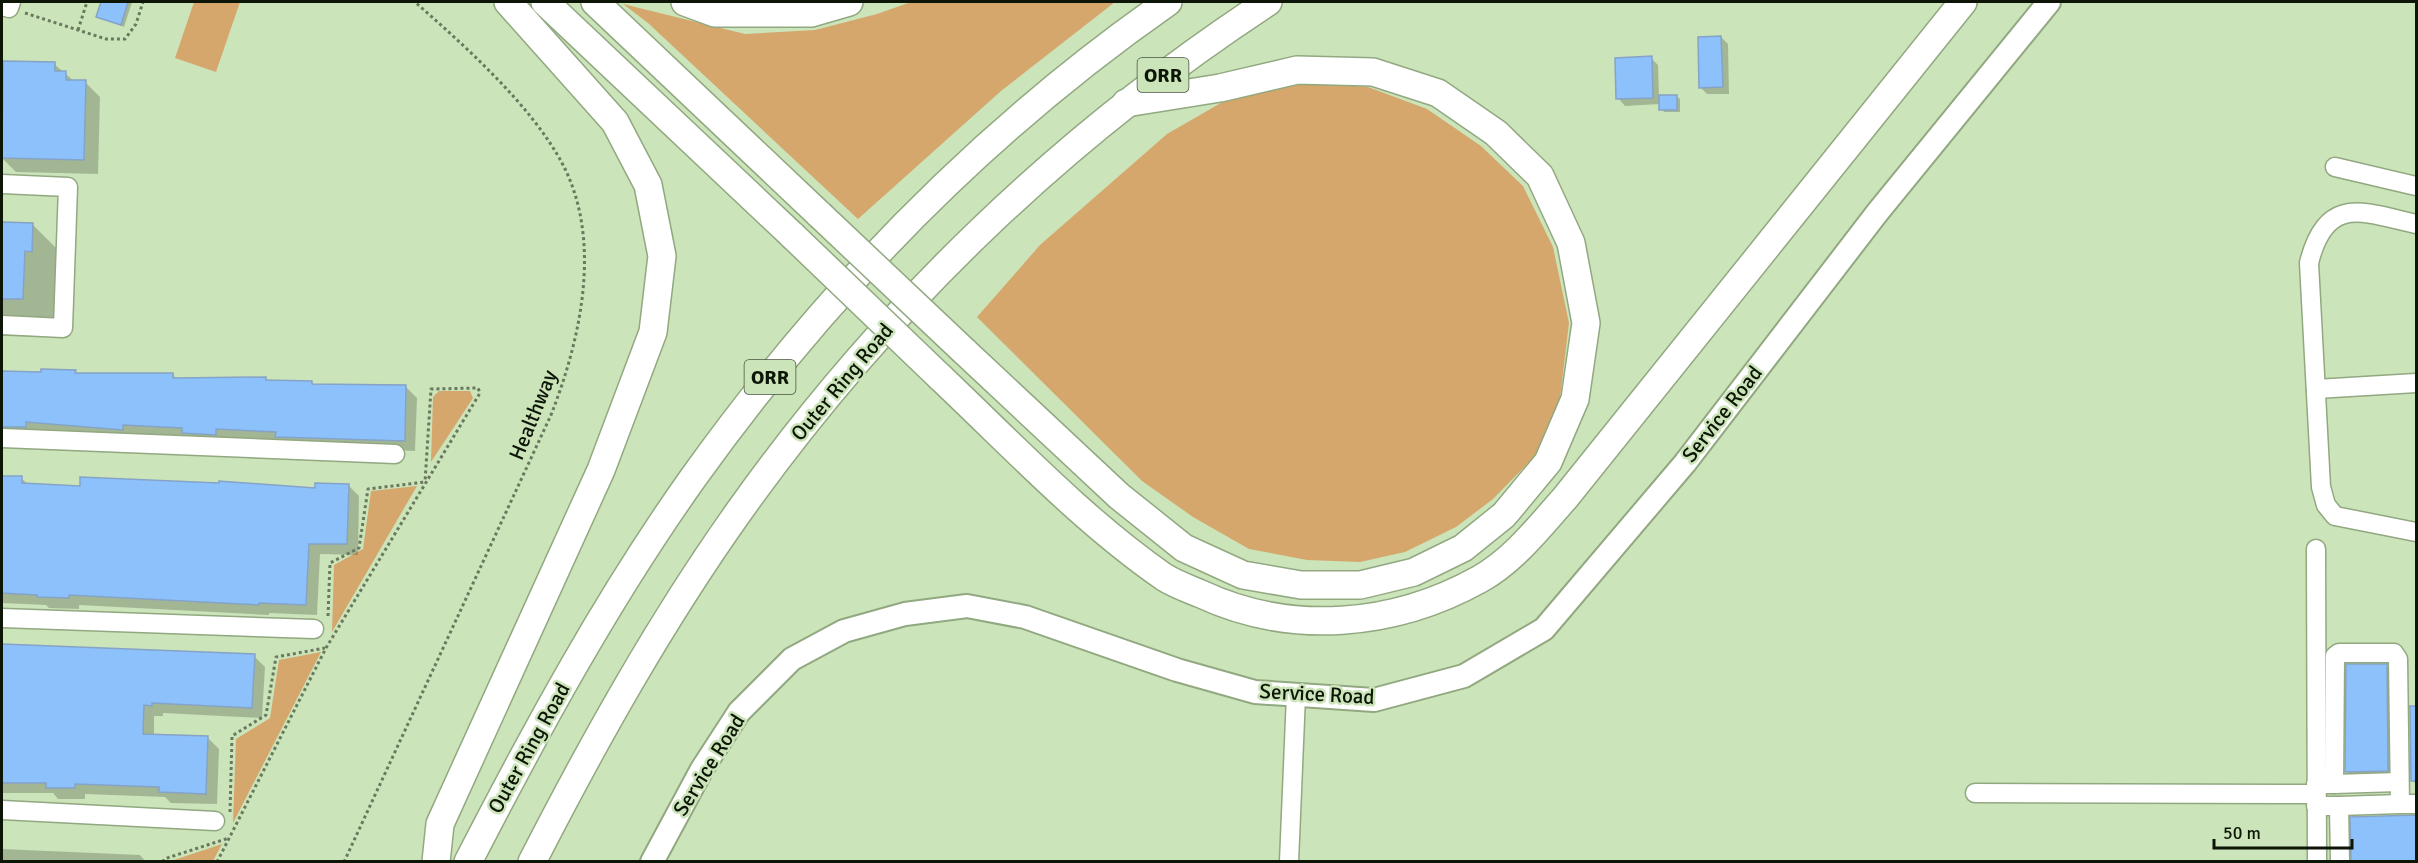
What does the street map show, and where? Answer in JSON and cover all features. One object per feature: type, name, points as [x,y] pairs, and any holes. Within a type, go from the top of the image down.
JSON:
[{"type":"highway","points":[[436,861],[440,824],[601,470],[653,332],[662,256],[648,185],[615,122],[508,2]]},
{"type":"highway","points":[[545,2],[1096,524],[1166,578],[1233,609],[1298,621],[1364,620],[1426,605],[1482,578],[1526,542],[1558,507],[1963,2]]},
{"type":"highway","points":[[596,2],[1128,504],[1184,548],[1244,575],[1301,585],[1360,585],[1414,572],[1463,548],[1504,515],[1548,462],[1575,399],[1586,323],[1571,243],[1540,176],[1496,133],[1438,93],[1373,72],[1297,70],[1220,88],[1126,104]]},
{"type":"highway","points":[[685,2],[715,13],[811,13],[849,2]]},
{"type":"highway","name":"Outer Ring Road","points":[[468,861],[557,694],[645,550],[693,479],[787,355],[859,273],[943,188],[1068,77],[1168,2]]},
{"type":"highway","name":"Outer Ring Road","points":[[532,861],[567,793],[648,652],[739,511],[831,392],[931,280],[1021,192],[1126,104],[1200,47],[1268,2]]},
{"type":"main road","name":"Service Road","points":[[652,861],[702,769],[739,712],[792,659],[844,631],[905,614],[967,606],[1025,617],[1177,670],[1255,692],[1374,700],[1464,676],[1544,628],[1685,463],[1877,213],[2049,2]]},
{"type":"street","points":[[2335,167],[2416,186]]},
{"type":"street","points":[[2,184],[68,187],[63,328],[2,325]]},
{"type":"street","points":[[2416,224],[2362,212],[2349,212],[2323,227],[2314,244],[2309,263],[2321,487],[2326,505],[2336,516],[2416,532]]},
{"type":"street","points":[[2316,389],[2416,382]]},
{"type":"street","points":[[2,438],[395,454]]},
{"type":"street","points":[[2316,549],[2317,861]]},
{"type":"street","points":[[2,618],[323,631]]},
{"type":"street","points":[[1975,793],[2316,795],[2339,806],[2408,804],[2399,782],[2397,656],[2391,652],[2342,652],[2334,658],[2334,784]]},
{"type":"street","points":[[1288,861],[1296,695]]},
{"type":"street","points":[[2316,795],[2334,784],[2399,782]]},
{"type":"street","points":[[2339,806],[2340,861]]},
{"type":"street","points":[[2,810],[225,821]]},
{"type":"path","points":[[78,30],[87,2]]},
{"type":"path","points":[[7,5],[106,39],[125,39],[136,24],[143,2]]},
{"type":"path","name":"Healthway","points":[[344,861],[551,416],[572,353],[583,284],[581,219],[574,191],[549,141],[510,94],[415,2]]},
{"type":"path","points":[[217,861],[326,648],[480,393],[478,388],[431,389],[425,482]]},
{"type":"path","points":[[326,648],[323,631],[330,563],[359,548],[368,489],[425,482]]},
{"type":"path","points":[[230,837],[225,821],[232,736],[266,715],[276,657],[326,648]]},
{"type":"path","points":[[163,861],[230,837]]},
{"type":"shaded area","points":[[194,2],[240,2],[216,72],[175,58]]},
{"type":"shaded area","points":[[911,2],[1115,2],[1001,91],[858,219],[648,23],[623,4],[745,34],[815,30],[877,14]]},
{"type":"shaded area","points":[[1300,82],[1368,87],[1427,109],[1481,146],[1523,186],[1553,247],[1569,323],[1560,398],[1536,455],[1493,499],[1456,527],[1405,552],[1360,562],[1307,560],[1249,549],[1193,517],[1142,481],[977,317],[1040,245],[1167,134],[1226,100]]},
{"type":"shaded area","points":[[439,391],[470,391],[473,398],[431,462],[433,397]]},
{"type":"shaded area","points":[[417,486],[332,632],[334,565],[363,549],[371,491]]},
{"type":"shaded area","points":[[321,652],[233,823],[236,739],[270,718],[279,660]]},
{"type":"shaded area","points":[[222,844],[213,861],[171,861]]},
{"type":"building","points":[[101,2],[128,2],[121,25],[96,17]]},
{"type":"building","points":[[1721,36],[1723,87],[1699,88],[1698,37]]},
{"type":"building","points":[[1652,56],[1653,98],[1616,99],[1615,58]]},
{"type":"building","points":[[3,61],[55,62],[55,71],[66,71],[66,80],[86,80],[84,160],[2,158]]},
{"type":"building","points":[[1659,95],[1677,95],[1677,110],[1659,110]]},
{"type":"building","points":[[2,222],[33,223],[32,252],[25,251],[23,299],[2,299]]},
{"type":"building","points":[[41,369],[76,370],[75,373],[173,373],[173,378],[266,377],[266,380],[312,381],[312,384],[406,385],[405,441],[275,437],[276,432],[216,429],[216,435],[182,433],[182,428],[123,425],[123,430],[26,422],[26,427],[2,427],[2,371],[41,372]]},
{"type":"building","points":[[2,476],[22,476],[22,483],[80,486],[80,477],[219,483],[219,481],[315,488],[315,483],[349,484],[347,544],[309,544],[306,605],[259,603],[259,605],[69,595],[69,598],[37,597],[37,595],[2,593]]},
{"type":"building","points":[[2,644],[255,654],[252,708],[152,703],[152,706],[144,705],[143,734],[208,736],[206,794],[159,792],[159,787],[75,784],[75,788],[46,788],[46,783],[2,783]]},
{"type":"building","points":[[2346,664],[2387,664],[2388,771],[2345,772]]},
{"type":"building","points":[[2410,706],[2416,706],[2416,781],[2411,781]]},
{"type":"building","points":[[2416,815],[2416,861],[2351,861],[2350,817]]}]
